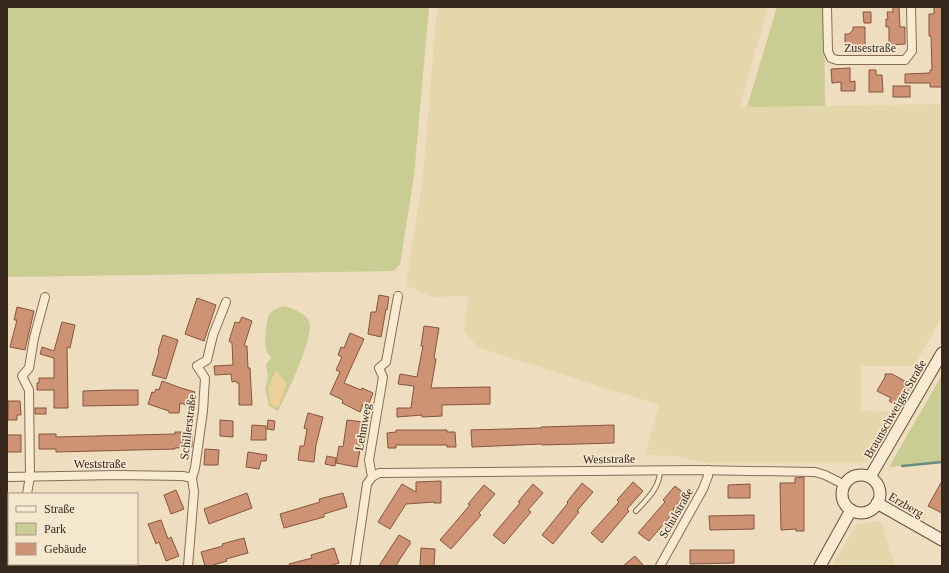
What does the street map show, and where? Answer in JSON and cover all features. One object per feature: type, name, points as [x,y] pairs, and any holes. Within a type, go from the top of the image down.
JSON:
[{"type":"street","name":"Zusestraße","points":[[827,7],[828,51],[831,58],[837,60],[906,60],[912,51],[911,7]]},
{"type":"street","name":"Lehmweg","points":[[355,566],[368,484],[372,477],[369,460],[383,377],[379,368],[386,362],[398,296]]},
{"type":"street","points":[[27,493],[30,476],[29,390],[22,376],[30,368],[34,338],[45,297]]},
{"type":"street","name":"Schillerstraße","points":[[188,566],[194,492],[192,478],[195,468],[203,411],[205,378],[197,366],[207,360],[213,335],[226,302]]},
{"type":"street","name":"Braunschweiger Straße","points":[[870,477],[942,353]]},
{"type":"street","name":"Weststraße","points":[[372,477],[379,474],[708,470],[815,472],[825,475],[845,485]]},
{"type":"street","name":"Schulstraße","points":[[660,566],[703,489],[708,476],[708,470]]},
{"type":"street","name":"Braunschweiger Straße","points":[[845,485],[849,479],[856,476],[863,475],[870,477],[876,482],[879,489],[880,496],[878,503]]},
{"type":"street","name":"Weststraße","points":[[7,476],[183,476],[192,478]]},
{"type":"street","points":[[845,485],[842,492],[843,499],[851,510],[858,513],[866,512],[878,503]]},
{"type":"street","name":"Erzberg","points":[[878,503],[942,540]]},
{"type":"street","points":[[820,566],[851,510]]},
{"type":"lane","points":[[636,511],[658,484],[660,470]]},
{"type":"shaded area","points":[[437,7],[768,7],[740,105],[747,107],[942,104],[942,316],[914,366],[861,366],[861,411],[900,412],[866,462],[710,463],[677,456],[645,455],[659,405],[477,347],[464,329],[469,296],[431,297],[406,285],[423,176]]},
{"type":"shaded area","points":[[881,521],[895,566],[832,566],[857,524]]},
{"type":"green space","points":[[7,7],[429,7],[414,176],[400,264],[394,271],[7,277]]},
{"type":"green space","points":[[777,7],[824,7],[825,106],[747,107]]},
{"type":"green space","points":[[283,306],[294,309],[305,316],[309,321],[310,329],[299,366],[278,411],[269,406],[265,389],[268,378],[266,365],[271,357],[267,353],[266,349],[266,334],[267,320],[270,313]]},
{"type":"green space","points":[[942,375],[942,462],[889,467]]},
{"type":"sand","points":[[276,370],[287,384],[278,408],[271,404],[268,388]]},
{"type":"building","points":[[893,7],[899,7],[900,27],[905,27],[905,44],[889,45],[889,27],[886,27],[886,19],[888,19],[887,12],[893,12]]},
{"type":"building","points":[[934,7],[942,7],[942,87],[930,87],[930,83],[905,83],[905,74],[930,73],[930,70],[932,70],[929,14],[934,14]]},
{"type":"building","points":[[863,12],[871,12],[871,23],[864,23]]},
{"type":"building","points":[[853,27],[865,27],[865,46],[845,46],[845,34],[849,34],[853,30]]},
{"type":"building","points":[[850,68],[850,82],[855,81],[855,91],[841,91],[841,82],[832,83],[831,69]]},
{"type":"building","points":[[869,70],[876,70],[876,75],[882,75],[883,92],[869,92]]},
{"type":"building","points":[[893,86],[910,86],[910,97],[893,97]]},
{"type":"building","points":[[379,295],[389,297],[381,337],[368,334],[371,312],[376,312]]},
{"type":"building","points":[[197,298],[216,305],[204,341],[185,334]]},
{"type":"building","points":[[17,307],[34,311],[25,350],[10,347],[17,320],[14,320]]},
{"type":"building","points":[[242,317],[252,321],[244,346],[247,346],[248,368],[250,368],[252,405],[239,405],[239,383],[236,381],[232,382],[231,374],[215,375],[214,366],[233,365],[232,343],[229,341],[235,322],[239,323]]},
{"type":"building","points":[[62,322],[75,325],[70,348],[67,347],[68,408],[54,408],[54,390],[37,390],[37,383],[39,383],[39,378],[54,378],[54,358],[40,354],[42,347],[54,351]]},
{"type":"building","points":[[424,326],[439,328],[431,388],[490,387],[490,404],[442,405],[442,416],[422,417],[422,415],[397,417],[397,408],[411,408],[414,386],[398,384],[400,374],[417,377],[423,346],[421,346]]},
{"type":"building","points":[[350,333],[364,339],[344,383],[373,393],[368,406],[363,404],[360,412],[342,403],[343,400],[330,394],[340,372],[336,370],[342,357],[338,355],[341,347],[344,348]]},
{"type":"building","points":[[163,335],[178,340],[166,379],[152,375]]},
{"type":"building","points":[[885,374],[892,374],[912,385],[900,407],[889,401],[891,398],[877,391],[885,377]]},
{"type":"building","points":[[162,381],[195,392],[190,406],[180,403],[179,413],[169,413],[169,411],[148,404],[152,392],[154,393],[156,389],[159,390]]},
{"type":"building","points":[[138,390],[138,405],[83,406],[83,391]]},
{"type":"building","points":[[8,401],[20,401],[21,415],[17,415],[17,420],[8,420]]},
{"type":"building","points":[[35,408],[46,408],[46,414],[35,414]]},
{"type":"building","points":[[308,413],[323,417],[316,445],[314,462],[298,460],[300,446],[304,446],[307,429],[304,428]]},
{"type":"building","points":[[220,420],[233,421],[233,437],[220,436]]},
{"type":"building","points":[[268,420],[275,421],[274,430],[267,429]]},
{"type":"building","points":[[347,420],[363,422],[362,439],[357,467],[336,463],[339,446],[343,447]]},
{"type":"building","points":[[252,425],[266,426],[266,440],[251,440]]},
{"type":"building","points":[[614,425],[614,443],[472,447],[471,430]]},
{"type":"building","points":[[396,430],[447,430],[447,432],[455,432],[456,447],[447,447],[447,445],[396,445],[396,448],[388,448],[387,433],[396,432]]},
{"type":"building","points":[[175,432],[192,432],[192,447],[175,449],[56,452],[56,449],[39,449],[39,434],[56,434],[56,437],[175,434]]},
{"type":"building","points":[[7,435],[21,435],[21,452],[7,452]]},
{"type":"building","points":[[205,449],[219,450],[218,465],[204,465]]},
{"type":"building","points":[[248,452],[267,455],[266,461],[261,461],[259,469],[246,467]]},
{"type":"building","points":[[327,456],[336,458],[335,466],[325,464]]},
{"type":"building","points":[[804,477],[804,531],[796,531],[796,529],[781,530],[780,483],[795,483],[795,478]]},
{"type":"building","points":[[441,481],[441,503],[406,504],[390,529],[378,522],[402,484],[416,492],[416,482]]},
{"type":"building","points":[[942,481],[942,513],[928,506]]},
{"type":"building","points":[[633,482],[643,491],[627,509],[629,511],[602,543],[591,533],[619,502],[617,500]]},
{"type":"building","points":[[582,483],[593,492],[553,544],[542,535]]},
{"type":"building","points":[[533,484],[543,493],[528,510],[531,512],[504,544],[493,535],[520,503],[518,502]]},
{"type":"building","points":[[750,484],[750,498],[728,498],[728,485]]},
{"type":"building","points":[[484,485],[495,494],[479,513],[481,515],[451,549],[440,540],[470,505],[468,504]]},
{"type":"building","points":[[675,486],[685,494],[673,509],[675,511],[649,541],[638,533],[665,502],[663,500]]},
{"type":"building","points":[[176,490],[184,509],[171,514],[164,495]]},
{"type":"building","points":[[247,493],[252,508],[209,524],[204,509]]},
{"type":"building","points":[[343,493],[347,507],[324,514],[324,517],[284,528],[280,514],[320,502],[319,499]]},
{"type":"building","points":[[754,515],[754,529],[710,530],[709,516]]},
{"type":"building","points":[[161,520],[168,539],[171,537],[179,556],[166,561],[159,542],[156,544],[148,524]]},
{"type":"building","points":[[399,535],[410,541],[410,544],[396,566],[379,566]]},
{"type":"building","points":[[244,538],[248,553],[226,559],[227,561],[205,566],[201,552]]},
{"type":"building","points":[[334,548],[339,563],[329,566],[290,566],[289,564],[312,558],[311,555]]},
{"type":"building","points":[[421,548],[435,549],[434,566],[420,566]]},
{"type":"building","points":[[690,550],[734,550],[734,563],[690,564]]},
{"type":"building","points":[[635,556],[644,566],[623,566]]},
{"type":"waterway","points":[[902,466],[942,462]]}]
